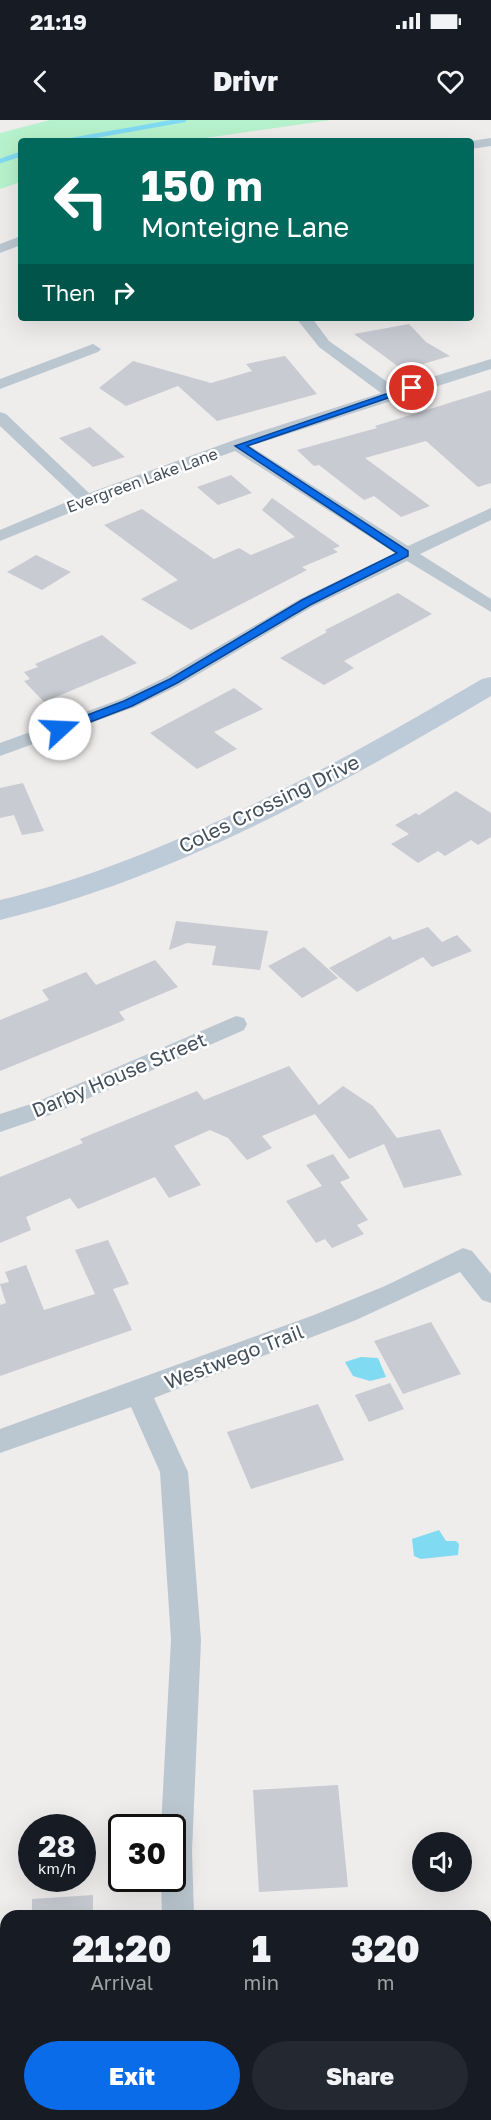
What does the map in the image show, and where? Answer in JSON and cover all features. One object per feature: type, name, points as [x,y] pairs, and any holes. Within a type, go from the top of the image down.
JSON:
[{"type":"street","points":[[474,145],[491,142]]},
{"type":"street","points":[[0,249],[18,241]]},
{"type":"street","points":[[306,321],[324,344],[393,394]]},
{"type":"street","points":[[0,384],[93,349]]},
{"type":"street","name":"Evergreen Lake Lane","points":[[0,536],[85,498],[393,394],[491,364]]},
{"type":"street","points":[[0,417],[85,498]]},
{"type":"street","points":[[239,446],[404,554],[491,607]]},
{"type":"street","points":[[0,750],[82,722],[137,699],[173,681],[306,603],[491,513]]},
{"type":"street","name":"Coles Crossing Drive","points":[[0,910],[37,902],[129,870],[280,802],[416,730],[491,685]]},
{"type":"street","name":"Coles Crossing Drive","points":[[0,921],[37,902]]},
{"type":"street","name":"Darby House Street","points":[[0,1123],[42,1109],[236,1024]]},
{"type":"street","name":"Westwego Trail","points":[[0,1441],[139,1394],[417,1285],[463,1258],[491,1293]]},
{"type":"street","points":[[139,1394],[174,1472],[175,1484],[186,1640],[176,1852],[178,1910]]},
{"type":"green space","points":[[50,120],[331,120],[205,138],[18,138],[18,183],[0,189],[0,133]]},
{"type":"water","points":[[361,1357],[378,1358],[386,1377],[370,1381],[353,1376],[345,1362]]},
{"type":"water","points":[[439,1530],[446,1541],[456,1541],[459,1544],[458,1555],[421,1559],[414,1556],[412,1539]]},
{"type":"building","points":[[409,324],[426,342],[450,356],[403,370],[354,334]]},
{"type":"building","points":[[285,356],[317,394],[217,421],[178,386],[126,406],[99,388],[133,361],[211,383],[252,371],[246,364]]},
{"type":"building","points":[[491,390],[491,483],[478,487],[426,441],[365,458],[430,506],[401,517],[374,496],[364,500],[319,465],[314,466],[297,450],[377,428],[375,426]]},
{"type":"building","points":[[90,427],[125,457],[93,467],[59,438]]},
{"type":"building","points":[[231,475],[252,493],[218,505],[197,487]]},
{"type":"building","points":[[272,498],[340,546],[333,549],[338,552],[302,567],[307,570],[191,630],[141,599],[178,580],[104,525],[142,509],[214,559],[239,548],[251,555],[295,537],[262,510]]},
{"type":"building","points":[[36,555],[71,572],[42,590],[7,572]]},
{"type":"building","points":[[398,593],[432,614],[344,661],[354,668],[324,685],[280,658],[327,632],[325,630]]},
{"type":"building","points":[[102,635],[137,663],[44,702],[24,681],[30,679],[24,672],[38,667],[35,664]]},
{"type":"building","points":[[234,688],[263,709],[214,732],[237,749],[197,769],[150,733]]},
{"type":"building","points":[[23,783],[44,831],[22,835],[14,815],[0,818],[0,788]]},
{"type":"building","points":[[456,791],[491,813],[491,837],[478,845],[471,840],[445,856],[438,851],[418,863],[391,844],[409,834],[395,825],[416,813],[419,815]]},
{"type":"building","points":[[176,921],[268,931],[260,970],[212,965],[216,946],[187,943],[169,950]]},
{"type":"building","points":[[428,927],[442,942],[457,935],[472,951],[432,967],[423,957],[357,992],[329,968],[390,936],[393,940]]},
{"type":"building","points":[[304,947],[338,978],[302,998],[268,966]]},
{"type":"building","points":[[155,960],[178,987],[119,1012],[125,1020],[0,1071],[0,1020],[49,1000],[42,990],[86,972],[96,985]]},
{"type":"building","points":[[289,1066],[319,1105],[343,1086],[373,1106],[397,1138],[440,1129],[462,1175],[404,1188],[384,1144],[349,1159],[315,1114],[262,1136],[272,1148],[247,1160],[228,1138],[210,1130],[174,1146],[201,1185],[169,1198],[155,1177],[78,1209],[70,1198],[26,1217],[31,1230],[0,1243],[0,1177],[83,1143],[80,1139],[197,1091],[204,1100]]},
{"type":"building","points":[[333,1154],[350,1178],[340,1182],[368,1220],[357,1225],[364,1234],[332,1248],[325,1239],[316,1243],[286,1201],[322,1186],[306,1165]]},
{"type":"building","points":[[108,1240],[129,1284],[113,1289],[132,1330],[0,1376],[0,1305],[6,1303],[0,1284],[9,1282],[5,1272],[26,1265],[44,1310],[95,1294],[75,1250]]},
{"type":"building","points":[[431,1322],[461,1374],[403,1394],[374,1341]]},
{"type":"building","points":[[390,1383],[404,1409],[369,1422],[355,1395]]},
{"type":"building","points":[[318,1404],[344,1460],[251,1489],[227,1432]]},
{"type":"building","points":[[338,1785],[348,1887],[259,1892],[253,1790]]},
{"type":"building","points":[[93,1895],[93,1910],[32,1910],[32,1899]]},
{"type":"waterway","points":[[83,138],[184,120]]},
{"type":"waterway","points":[[0,161],[18,155]]},
{"type":"route","points":[[60,729],[128,703],[173,681],[306,603],[404,554],[239,446],[412,388]]}]
